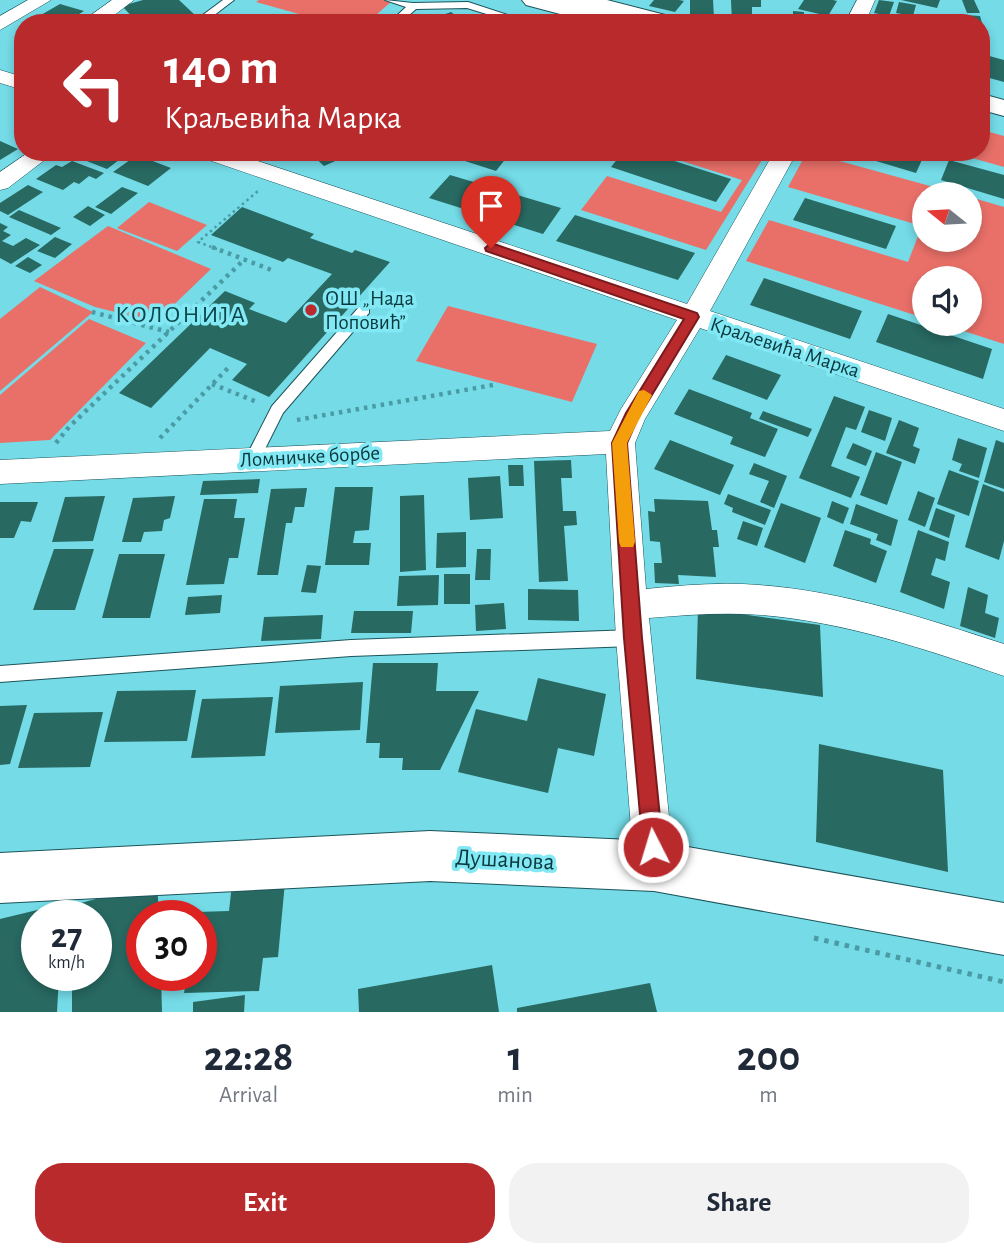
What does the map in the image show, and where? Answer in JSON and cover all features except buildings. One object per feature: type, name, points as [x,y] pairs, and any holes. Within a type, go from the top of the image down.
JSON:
[{"type":"main road","points":[[534,0],[588,14]]},
{"type":"main road","points":[[579,0],[634,14]]},
{"type":"main road","name":"Душанова","points":[[0,878],[430,856],[654,866],[1004,929]]},
{"type":"street","points":[[18,14],[42,0]]},
{"type":"street","points":[[104,14],[125,0]]},
{"type":"street","points":[[0,183],[31,161]]},
{"type":"street","name":"Краљевића Марка","points":[[250,161],[277,176],[1004,420]]},
{"type":"street","points":[[654,866],[620,443],[631,417],[692,317],[781,161]]},
{"type":"street","name":"Ломничке борбе","points":[[0,472],[595,442],[620,443]]},
{"type":"street","points":[[633,622],[720,599],[793,603],[862,617],[1004,660]]},
{"type":"lane","points":[[210,14],[229,0]]},
{"type":"lane","points":[[390,0],[413,6],[468,5],[498,14]]},
{"type":"lane","points":[[404,14],[413,6]]},
{"type":"lane","points":[[253,459],[277,410],[365,310]]},
{"type":"lane","points":[[0,674],[351,648],[633,622]]},
{"type":"path","points":[[274,271],[198,242],[277,176]]},
{"type":"path","points":[[45,469],[54,446],[69,426],[245,259]]},
{"type":"path","points":[[92,313],[169,332]]},
{"type":"path","points":[[149,464],[156,442],[229,367]]},
{"type":"path","points":[[212,384],[277,410]]},
{"type":"path","points":[[268,425],[493,385]]},
{"type":"shaded area","points":[[392,1],[377,14],[299,14],[256,2]]},
{"type":"shaded area","points":[[990,132],[1004,136],[1004,167],[983,161],[990,161]]},
{"type":"shaded area","points":[[682,161],[761,161],[706,250],[581,210],[607,176],[721,212],[742,180]]},
{"type":"shaded area","points":[[802,161],[840,161],[916,182],[912,182],[912,223],[788,187]]},
{"type":"shaded area","points":[[982,201],[1004,207],[1004,344],[979,336],[982,336],[982,266],[912,266],[912,314],[746,261],[769,220],[908,262],[912,252],[982,252]]},
{"type":"shaded area","points":[[149,202],[207,225],[177,251],[117,228]]},
{"type":"shaded area","points":[[108,226],[211,269],[156,322],[95,307],[34,281]]},
{"type":"shaded area","points":[[40,287],[93,312],[0,391],[0,319]]},
{"type":"shaded area","points":[[448,306],[597,344],[572,402],[416,361]]},
{"type":"shaded area","points":[[89,319],[146,343],[50,440],[0,443],[0,395]]},
{"type":"slow traffic","points":[[627,542],[620,443],[644,395]]},
{"type":"place","name":"ОШ „Нада Поповић”","points":[[311,310]]},
{"type":"district","name":"КОЛОНИЈА","points":[[181,314]]},
{"type":"route","points":[[491,248],[692,317],[631,417],[620,443],[633,638],[653,847]]}]
